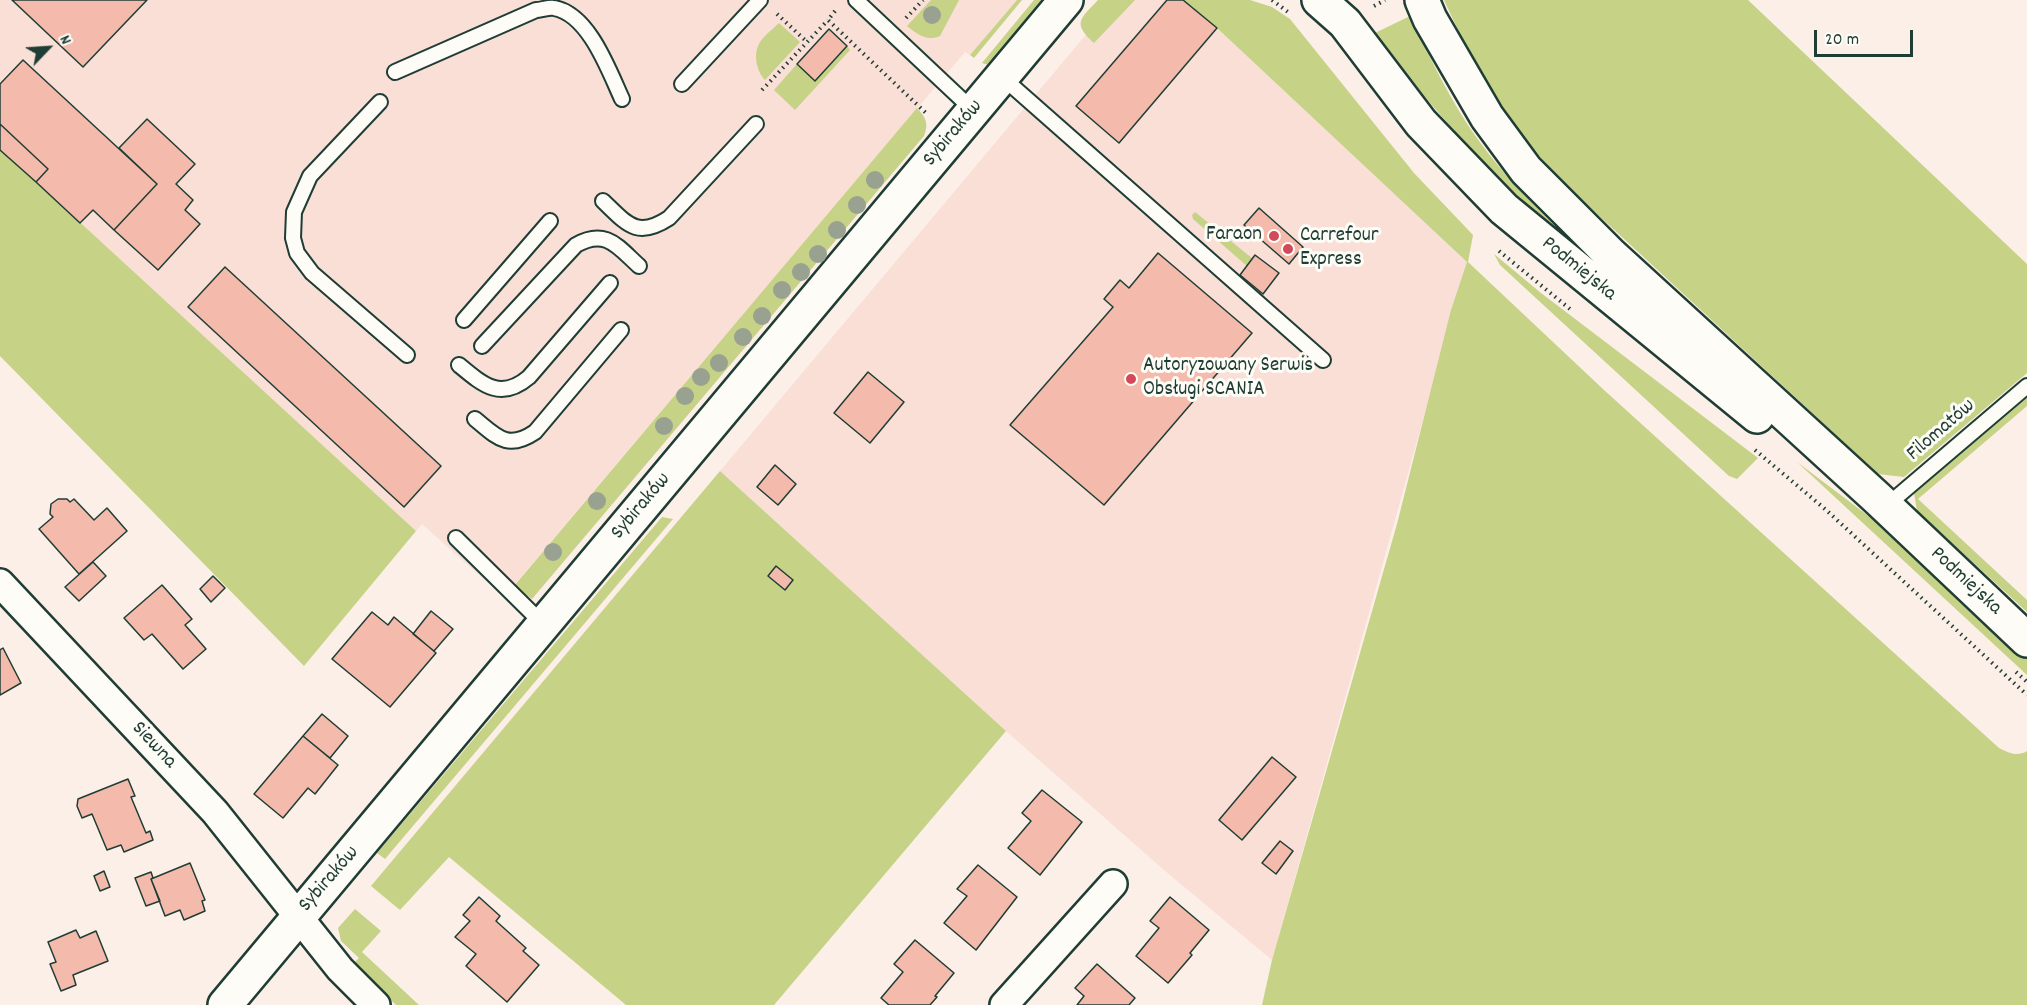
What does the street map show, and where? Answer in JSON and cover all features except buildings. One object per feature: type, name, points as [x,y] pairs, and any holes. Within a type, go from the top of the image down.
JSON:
[{"type":"main road","name":"Podmiejska","points":[[1319,0],[1345,23],[1421,123],[1504,209],[1803,454],[1881,503]]},
{"type":"main road","name":"Podmiejska","points":[[1422,0],[1430,19],[1487,117],[1526,170],[1610,254],[2027,640]]},
{"type":"main road","name":"Sybiraków","points":[[225,1005],[1066,3]]},
{"type":"street","name":"Siewna","points":[[0,583],[215,812],[339,969],[376,1005]]},
{"type":"street","points":[[1004,1005],[1113,884]]},
{"type":"lane","points":[[856,0],[974,111]]},
{"type":"lane","points":[[682,84],[765,4]]},
{"type":"lane","points":[[395,72],[536,10],[554,8],[570,16],[590,33],[622,99]]},
{"type":"lane","points":[[1002,77],[1323,360]]},
{"type":"lane","points":[[380,102],[310,176],[294,212],[293,238],[297,253],[312,273],[407,355]]},
{"type":"lane","points":[[603,201],[629,225],[644,228],[655,227],[669,218],[756,124]]},
{"type":"lane","points":[[464,320],[550,221]]},
{"type":"lane","points":[[482,346],[576,245],[585,240],[605,239],[615,243],[639,266]]},
{"type":"lane","points":[[459,365],[484,385],[495,389],[508,389],[520,385],[610,284]]},
{"type":"lane","points":[[475,419],[494,436],[504,441],[514,442],[525,439],[535,432],[621,330]]},
{"type":"lane","name":"Filomatów","points":[[1881,503],[2027,386]]},
{"type":"lane","points":[[456,538],[544,625]]},
{"type":"path","points":[[765,4],[807,42]]},
{"type":"path","points":[[762,90],[840,6]]},
{"type":"path","points":[[828,20],[930,117]]},
{"type":"shaded area","points":[[0,0],[1017,0],[970,55],[965,52],[504,597],[422,524],[416,531],[0,150]]},
{"type":"shaded area","points":[[1115,0],[1183,0],[1217,28],[1467,262],[1272,960],[1164,870],[1006,731],[720,471]]},
{"type":"green space","points":[[931,0],[959,0],[940,36],[926,38],[907,26]]},
{"type":"green space","points":[[1017,0],[1022,0],[974,58],[970,55]]},
{"type":"green space","points":[[1034,0],[1046,0],[994,64],[982,63]]},
{"type":"green space","points":[[1098,0],[1135,0],[1094,43],[1083,31],[1081,21]]},
{"type":"green space","points":[[1183,0],[1250,0],[1272,7],[1290,19],[1414,173],[1473,235],[1468,262],[1604,390],[1999,748],[2016,754],[2027,751],[2027,1005],[1262,1005],[1272,960],[1397,524],[1451,310],[1467,262],[1217,28]]},
{"type":"green space","points":[[1444,0],[1748,0],[2027,264],[2027,373],[1904,477],[1878,474],[1547,165],[1514,124],[1491,90],[1461,37]]},
{"type":"green space","points":[[1410,16],[1442,80],[1469,126],[1507,176],[1559,231],[1557,232],[1482,163],[1411,81],[1375,33]]},
{"type":"green space","points":[[779,23],[800,42],[765,80],[757,63],[757,48],[763,38]]},
{"type":"green space","points":[[847,46],[850,50],[795,110],[774,90],[797,64],[815,80]]},
{"type":"green space","points":[[917,108],[926,121],[924,136],[532,599],[514,586]]},
{"type":"green space","points":[[0,149],[416,531],[304,666],[0,356]]},
{"type":"green space","points":[[1195,212],[1253,259],[1247,266],[1193,219],[1192,215]]},
{"type":"green space","points":[[1494,254],[1541,293],[1758,458],[1737,479],[1729,476],[1500,265]]},
{"type":"green space","points":[[2027,397],[2027,406],[1918,499],[2027,600],[2027,612],[1917,511],[1914,493]]},
{"type":"green space","points":[[1797,462],[1883,527],[2027,659],[2027,675]]},
{"type":"green space","points":[[720,471],[1006,731],[774,1005],[626,1005],[449,857],[400,910],[371,886]]},
{"type":"green space","points":[[662,517],[673,519],[385,859],[377,853]]},
{"type":"green space","points":[[355,909],[381,931],[362,952],[419,1005],[396,1005],[354,963],[359,958],[341,941],[338,928]]},
{"type":"place","name":"Faraon","points":[[1274,236]]},
{"type":"place","name":"Carrefour Express","points":[[1288,249]]},
{"type":"place","name":"Autoryzowany Serwis Obsługi SCANIA","points":[[1131,379]]}]
